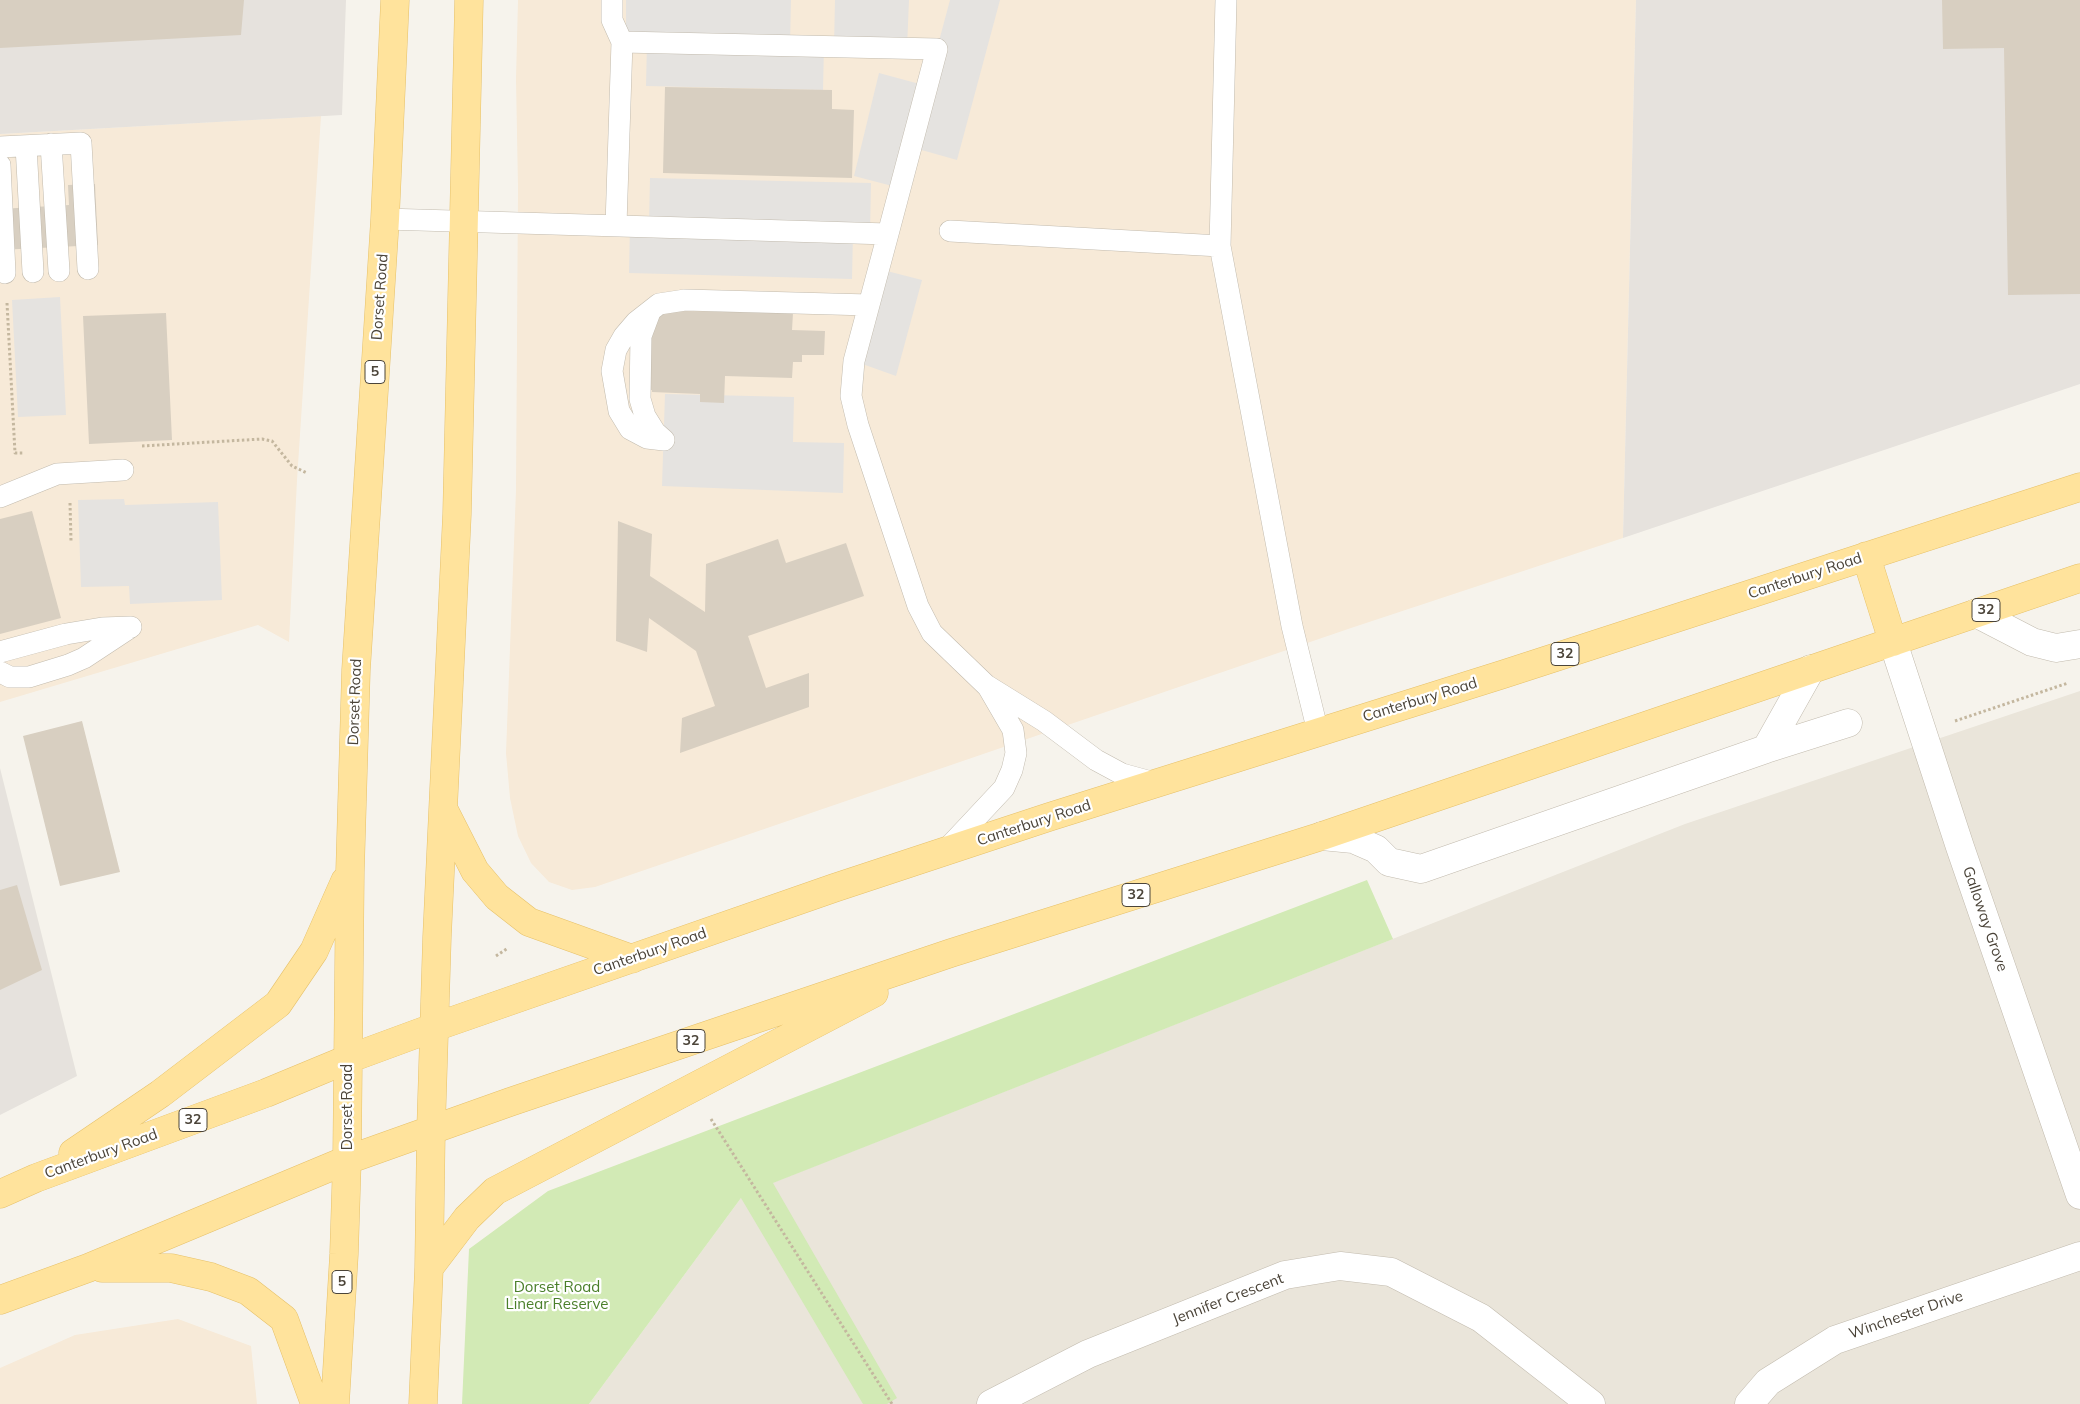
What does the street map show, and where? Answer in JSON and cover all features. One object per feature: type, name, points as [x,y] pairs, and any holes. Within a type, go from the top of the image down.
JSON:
[{"type":"main road","name":"Dorset Road","points":[[335,1404],[344,1254],[347,1160],[350,872],[356,670],[384,219],[395,0]]},
{"type":"main road","points":[[423,1404],[430,1268],[431,1130],[437,937],[457,514],[462,221],[469,0]]},
{"type":"main road","name":"Canterbury Road","points":[[0,1194],[36,1178],[266,1093],[435,1026],[834,888],[1155,783],[2080,488]]},
{"type":"main road","points":[[1866,556],[1893,642]]},
{"type":"main road","name":"32","points":[[0,1300],[88,1268],[347,1160],[431,1130],[951,953],[1322,836],[2080,578]]},
{"type":"main road","points":[[444,811],[475,871],[497,897],[529,922],[632,959]]},
{"type":"main road","points":[[36,1178],[160,1094],[278,1004],[314,951],[350,872]]},
{"type":"main road","points":[[430,1268],[467,1218],[495,1191],[951,953]]},
{"type":"main road","points":[[88,1268],[171,1268],[211,1277],[248,1291],[284,1319],[316,1404]]},
{"type":"street","points":[[1976,613],[2032,642],[2056,648],[2080,644]]},
{"type":"street","name":"Galloway Grove","points":[[1893,642],[1960,847],[2080,1195]]},
{"type":"street","points":[[1766,750],[1812,669]]},
{"type":"street","points":[[1322,836],[1353,839],[1376,850],[1389,862],[1421,869],[1848,723]]},
{"type":"street","name":"Winchester Drive","points":[[1748,1404],[1768,1382],[1835,1340],[2080,1256]]},
{"type":"street","name":"Jennifer Crescent","points":[[991,1404],[1088,1354],[1276,1279],[1340,1266],[1391,1272],[1481,1318],[1591,1404]]},
{"type":"lane","points":[[612,0],[612,20],[622,42],[616,225]]},
{"type":"lane","points":[[1226,0],[1220,246],[1292,626],[1318,732]]},
{"type":"lane","points":[[622,42],[937,49],[853,368],[851,396],[858,425],[918,606],[932,633],[986,684],[1044,721],[1096,760],[1122,774],[1155,783]]},
{"type":"lane","points":[[0,147],[81,143],[88,269]]},
{"type":"lane","points":[[51,144],[59,271]]},
{"type":"lane","points":[[26,146],[33,272]]},
{"type":"lane","points":[[0,165],[5,272]]},
{"type":"lane","points":[[384,219],[888,234]]},
{"type":"lane","points":[[950,231],[1220,246]]},
{"type":"lane","points":[[664,440],[647,438],[630,429],[619,411],[612,371],[616,350],[624,336],[636,322],[659,304],[685,300],[869,305]]},
{"type":"lane","points":[[0,497],[57,474],[123,470]]},
{"type":"lane","points":[[0,652],[66,634],[102,628],[131,627],[84,658],[68,665],[29,677],[10,677],[0,672]]},
{"type":"lane","points":[[944,853],[1004,788],[1012,770],[1016,753],[1013,730],[986,684]]},
{"type":"path","points":[[7,299],[15,453],[32,452]]},
{"type":"path","points":[[136,447],[262,439],[272,441],[292,466],[307,473]]},
{"type":"path","points":[[1953,722],[2071,682]]},
{"type":"path","points":[[711,1119],[892,1404]]},
{"type":"shaded area","points":[[0,0],[346,0],[342,115],[0,134]]},
{"type":"shaded area","points":[[518,0],[1636,0],[1623,538],[1351,628],[595,887],[572,890],[549,882],[531,863],[518,836],[510,798],[506,753],[516,490],[518,188],[516,79]]},
{"type":"shaded area","points":[[626,0],[791,0],[790,45],[824,46],[823,90],[646,86],[647,42],[626,42]]},
{"type":"shaded area","points":[[835,0],[909,0],[907,48],[834,46]]},
{"type":"shaded area","points":[[950,0],[1000,0],[957,160],[911,147],[900,188],[854,176],[879,73],[927,86]]},
{"type":"shaded area","points":[[1636,0],[2080,0],[2080,384],[1623,538]]},
{"type":"shaded area","points":[[321,116],[297,480],[289,642],[258,625],[0,702],[0,134]]},
{"type":"shaded area","points":[[650,178],[871,183],[870,233],[853,233],[852,279],[629,273],[630,225],[649,225]]},
{"type":"shaded area","points":[[879,269],[922,280],[896,376],[854,361]]},
{"type":"shaded area","points":[[60,297],[66,415],[18,417],[12,300]]},
{"type":"shaded area","points":[[665,394],[794,397],[793,442],[844,443],[843,493],[662,486]]},
{"type":"shaded area","points":[[124,499],[125,505],[218,502],[222,600],[130,604],[129,586],[81,587],[78,500]]},
{"type":"shaded area","points":[[2080,691],[2080,1404],[589,1404],[741,1198],[772,1183],[1685,824]]},
{"type":"shaded area","points":[[0,768],[77,1076],[0,1115]]},
{"type":"shaded area","points":[[178,1319],[251,1346],[257,1404],[0,1404],[0,1368],[75,1335]]},
{"type":"green space","name":"Dorset Road Linear Reserve","points":[[1367,880],[1393,939],[773,1183],[897,1398],[887,1404],[863,1404],[741,1198],[589,1404],[462,1404],[469,1249],[548,1191]]},
{"type":"building","points":[[0,0],[244,0],[241,35],[0,48]]},
{"type":"building","points":[[1942,0],[2080,0],[2080,294],[2008,295],[2004,48],[1943,49]]},
{"type":"building","points":[[665,87],[832,90],[832,109],[854,110],[852,178],[663,173]]},
{"type":"building","points":[[95,184],[98,245],[0,250],[0,209],[69,205],[68,185]]},
{"type":"building","points":[[677,311],[793,313],[792,330],[825,331],[824,355],[802,355],[802,362],[793,362],[792,378],[725,376],[724,403],[700,402],[700,394],[642,390],[644,318]]},
{"type":"building","points":[[166,313],[172,440],[89,444],[83,316]]},
{"type":"building","points":[[32,511],[61,618],[0,634],[0,519]]},
{"type":"building","points":[[618,521],[652,534],[650,576],[705,612],[706,564],[778,539],[786,563],[846,543],[864,596],[748,636],[766,688],[809,673],[809,707],[680,753],[682,718],[715,706],[696,651],[649,618],[647,652],[616,641]]},
{"type":"building","points":[[82,721],[120,872],[60,886],[23,736]]},
{"type":"building","points":[[17,885],[42,970],[0,990],[0,890]]}]
